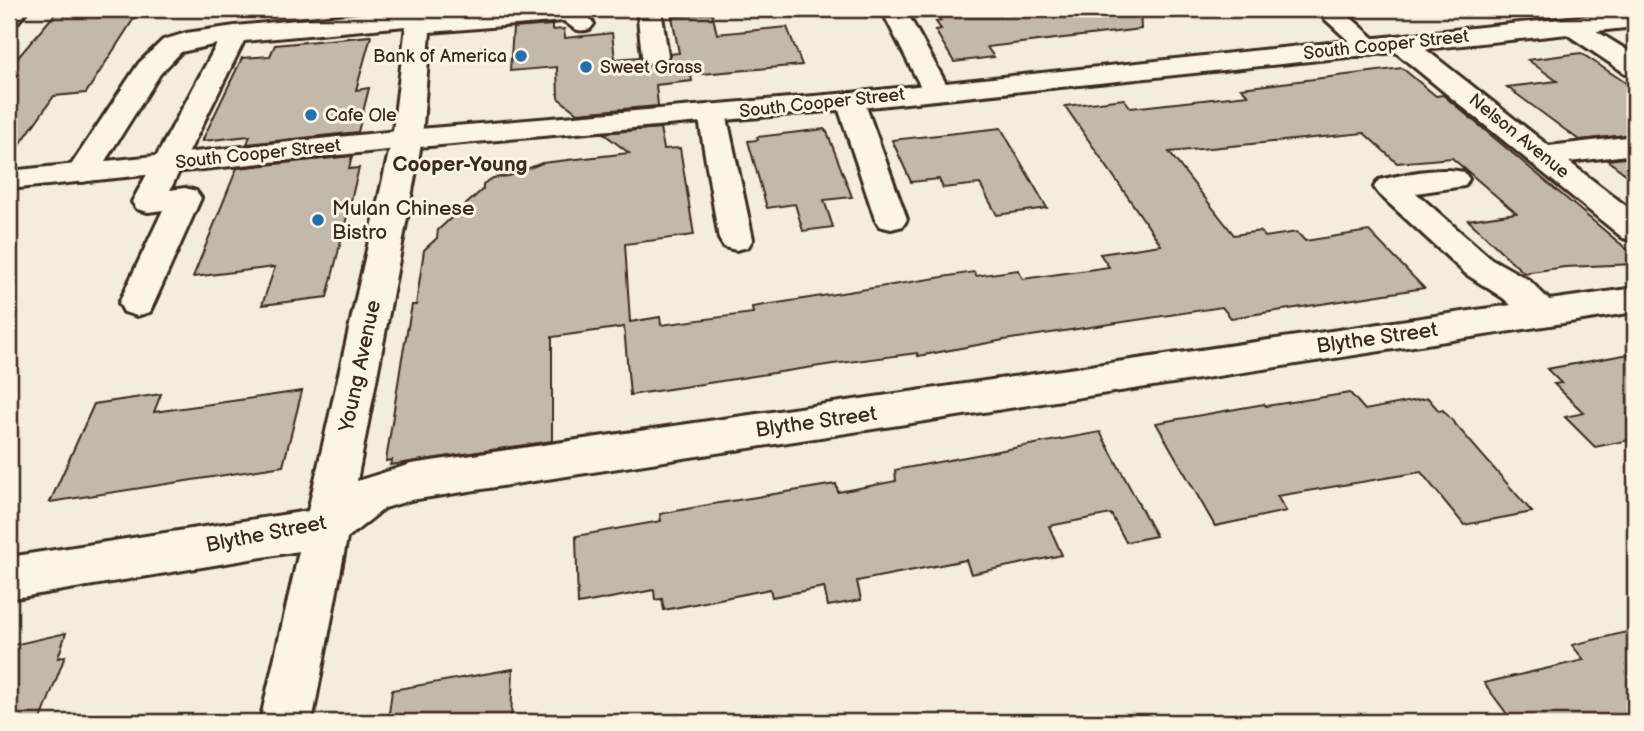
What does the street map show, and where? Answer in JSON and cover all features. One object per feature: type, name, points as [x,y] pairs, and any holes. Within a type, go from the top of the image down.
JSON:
[{"type":"street","points":[[9,17],[16,9]]},
{"type":"street","points":[[649,9],[656,56]]},
{"type":"street","points":[[894,9],[936,91]]},
{"type":"street","points":[[1326,9],[1371,47]]},
{"type":"street","points":[[82,173],[149,69],[164,52],[186,41],[419,17],[566,13],[575,16],[581,24]]},
{"type":"street","name":"Young Avenue","points":[[286,722],[407,139],[419,17]]},
{"type":"street","name":"South Cooper Street","points":[[9,180],[407,139],[850,101],[1635,19]]},
{"type":"street","points":[[1571,26],[1635,66]]},
{"type":"street","points":[[137,303],[185,198],[148,202],[235,34]]},
{"type":"street","name":"Nelson Avenue","points":[[1402,44],[1635,230]]},
{"type":"street","points":[[850,101],[891,219]]},
{"type":"street","points":[[712,113],[736,239]]},
{"type":"street","points":[[1544,156],[1635,145]]},
{"type":"street","points":[[1453,179],[1390,187],[1478,266],[1516,289],[1542,314]]},
{"type":"street","name":"Blythe Street","points":[[9,578],[327,527],[369,495],[411,482],[1635,300]]},
{"type":"building","points":[[59,9],[140,9],[86,93],[54,96],[9,160],[9,68]]},
{"type":"building","points":[[933,9],[1140,9],[1141,29],[987,47],[994,57],[954,62],[935,30],[941,29],[936,22],[941,21]]},
{"type":"building","points":[[712,13],[717,34],[787,27],[802,65],[691,75],[692,81],[656,85],[658,106],[577,113],[558,98],[557,67],[510,71],[513,28],[552,25],[552,30],[564,29],[565,38],[612,33],[615,59],[640,57],[645,65],[656,67],[666,63],[670,54],[679,53],[672,17]]},
{"type":"building","points":[[371,36],[356,90],[369,88],[358,132],[247,144],[250,136],[202,141],[242,58],[270,56],[275,45]]},
{"type":"building","points":[[1581,53],[1635,89],[1635,134],[1579,140],[1507,87],[1557,81],[1528,60]]},
{"type":"building","points":[[1402,68],[1436,96],[1443,95],[1635,256],[1635,264],[1565,267],[1524,273],[1468,220],[1516,213],[1452,158],[1397,163],[1364,133],[1169,152],[1234,235],[1260,231],[1265,237],[1297,232],[1305,241],[1369,231],[1424,288],[1231,318],[1222,307],[1004,340],[918,356],[917,353],[833,364],[630,395],[624,327],[552,337],[552,441],[390,465],[392,460],[386,461],[402,358],[412,305],[416,305],[424,250],[437,238],[438,230],[483,189],[483,184],[493,178],[509,176],[542,163],[629,153],[603,133],[660,128],[664,149],[680,148],[694,235],[625,244],[630,322],[660,317],[661,325],[753,313],[752,307],[974,272],[976,276],[1018,270],[1023,279],[1109,267],[1100,254],[1161,245],[1065,106],[1124,99],[1131,108],[1248,95],[1241,88]]},
{"type":"building","points":[[1001,128],[1047,208],[997,215],[980,184],[943,188],[939,179],[911,182],[892,140]]},
{"type":"building","points":[[824,129],[852,197],[824,200],[833,227],[803,231],[795,204],[767,208],[748,141],[758,140],[757,137]]},
{"type":"building","points":[[352,156],[349,169],[359,168],[327,297],[262,305],[275,267],[193,277],[237,168]]},
{"type":"building","points":[[1635,157],[1635,181],[1607,160]]},
{"type":"building","points":[[1635,353],[1635,439],[1595,447],[1565,417],[1584,413],[1554,384],[1561,383],[1547,369]]},
{"type":"building","points":[[302,391],[283,466],[50,502],[94,404],[161,394],[154,412]]},
{"type":"building","points":[[1350,393],[1365,410],[1428,398],[1439,411],[1443,410],[1532,512],[1464,525],[1421,472],[1277,496],[1286,511],[1215,526],[1156,423],[1264,404],[1266,406]]},
{"type":"building","points":[[1100,432],[1156,536],[1126,542],[1111,514],[1049,526],[1062,555],[971,574],[966,560],[857,581],[861,600],[828,606],[824,587],[772,597],[770,589],[664,610],[662,599],[655,600],[654,590],[578,604],[576,536],[661,521],[660,514],[713,504],[836,484],[838,492],[896,481],[895,470]]},
{"type":"building","points":[[1635,630],[1635,722],[1513,722],[1484,683],[1584,660],[1572,645]]},
{"type":"building","points":[[66,633],[58,658],[65,656],[40,722],[9,722],[9,646]]},
{"type":"building","points":[[513,669],[511,722],[388,722],[392,690]]},
{"type":"place","name":"Bank of America","points":[[521,56]]},
{"type":"place","name":"Sweet Grass","points":[[586,67]]},
{"type":"place","name":"Cafe Ole","points":[[311,115]]},
{"type":"place","name":"Mulan Chinese Bistro","points":[[318,220]]},
{"type":"district","name":"Cooper-Young","points":[[460,164]]}]
